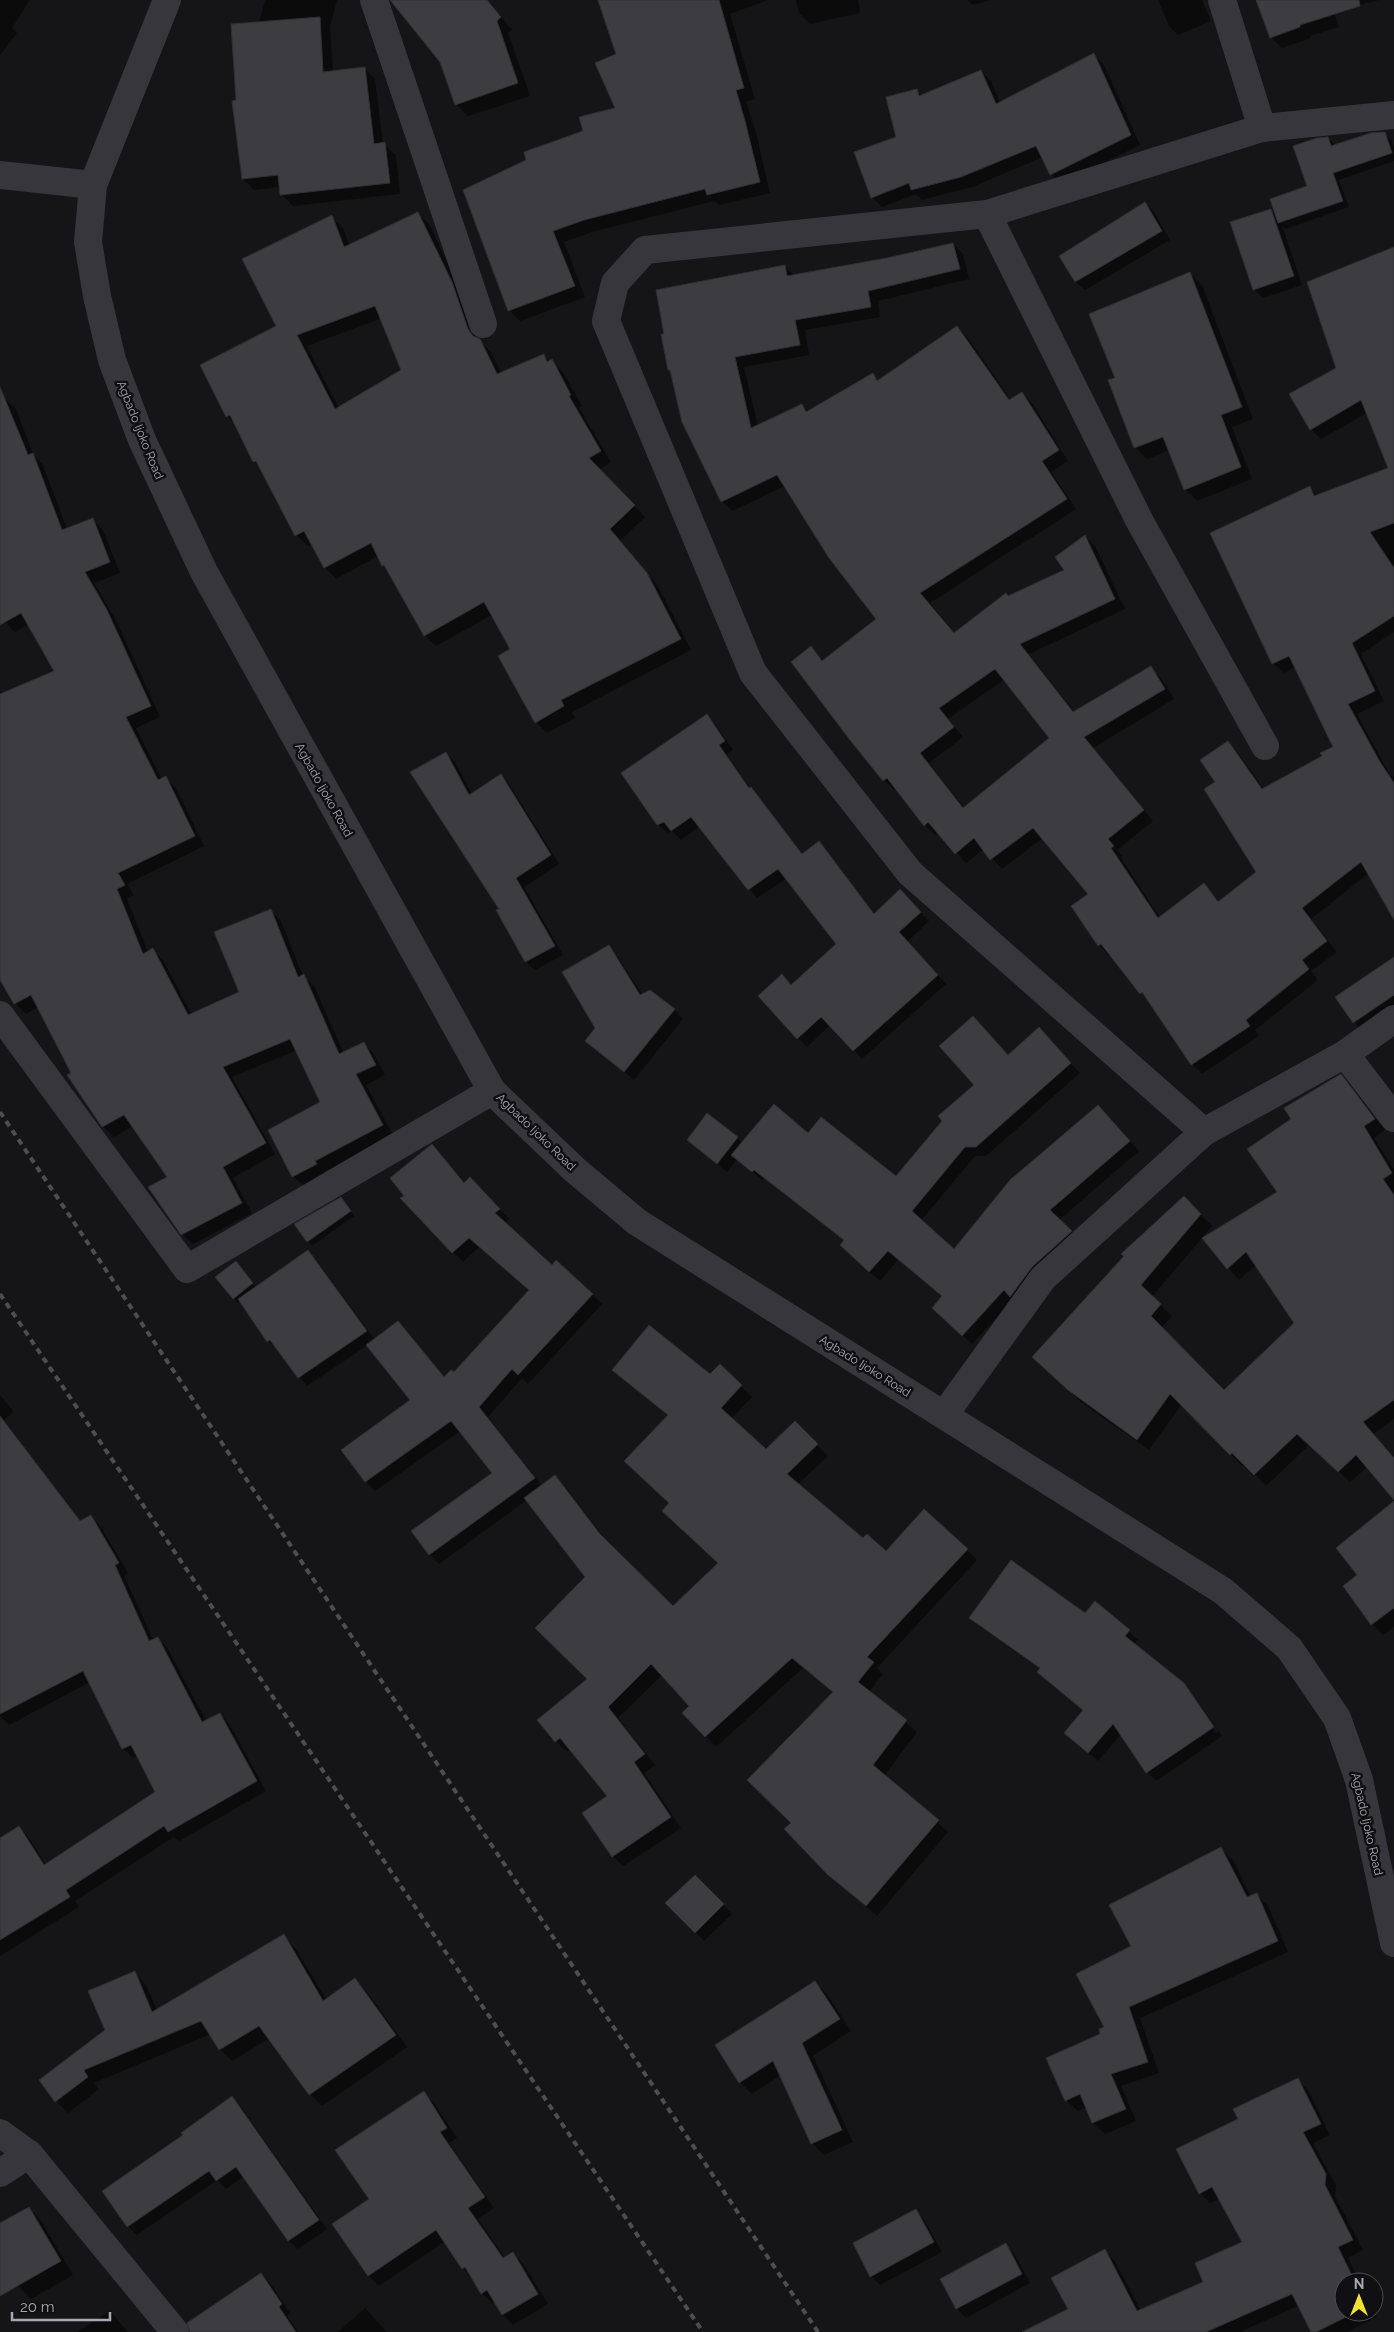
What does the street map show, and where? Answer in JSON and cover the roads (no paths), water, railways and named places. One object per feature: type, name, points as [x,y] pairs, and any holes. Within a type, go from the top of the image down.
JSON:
[{"type":"street","name":"Agbado Ijoko Road","points":[[167,0],[93,185],[88,242],[97,296],[112,360],[142,440],[204,572],[492,1091],[575,1170],[637,1222],[1222,1590],[1288,1648],[1337,1718],[1359,1780],[1394,1943]]},
{"type":"street","points":[[374,0],[483,324]]},
{"type":"street","points":[[1222,0],[1262,128]]},
{"type":"street","points":[[1204,1132],[910,873],[753,673],[606,321],[615,283],[645,250],[987,214],[1262,128],[1393,119]]},
{"type":"street","points":[[0,175],[93,185]]},
{"type":"street","points":[[987,214],[1139,520],[1265,746]]},
{"type":"street","points":[[0,1015],[187,1269],[492,1091]]},
{"type":"street","points":[[944,1415],[1044,1278],[1204,1132],[1345,1054],[1394,1020]]},
{"type":"street","points":[[1345,1054],[1394,1118]]},
{"type":"street","points":[[0,2133],[29,2154],[175,2332]]},
{"type":"street","points":[[0,2174],[29,2154]]},
{"type":"railway","points":[[0,1112],[818,2332]]},
{"type":"railway","points":[[0,1294],[703,2332]]}]
